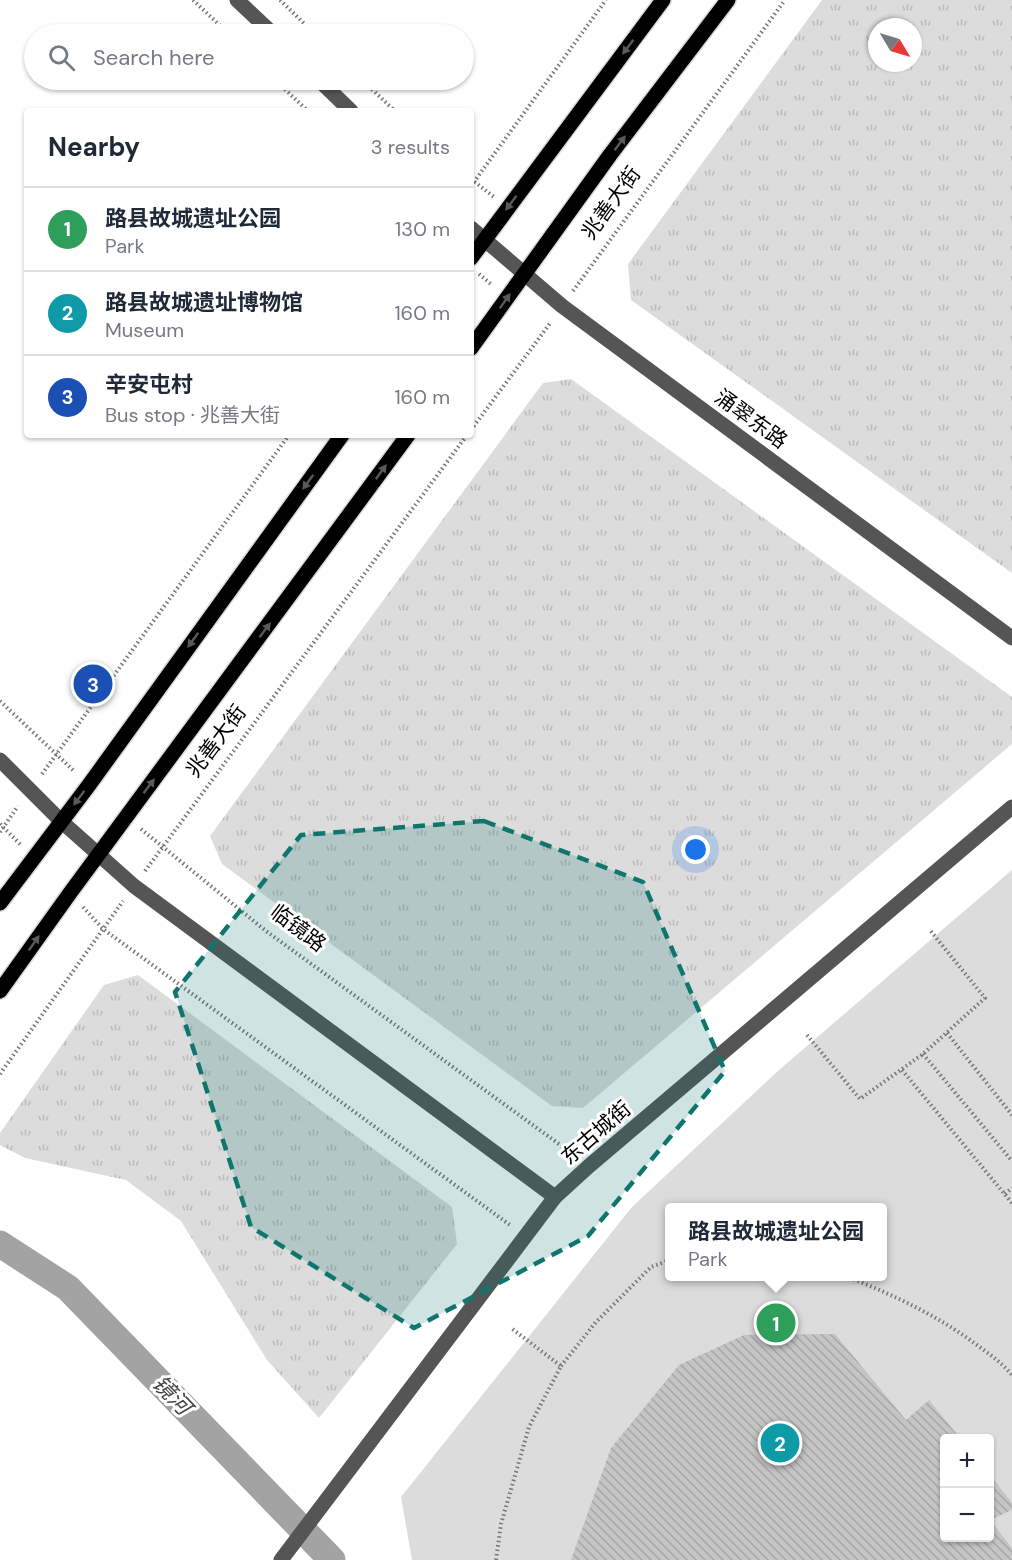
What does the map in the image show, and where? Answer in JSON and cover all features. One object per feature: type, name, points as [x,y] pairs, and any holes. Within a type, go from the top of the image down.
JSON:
[{"type":"main road","points":[[474,254],[663,0]]},
{"type":"main road","name":"兆善大街","points":[[474,344],[728,0]]},
{"type":"main road","points":[[0,903],[340,438]]},
{"type":"main road","name":"兆善大街","points":[[0,991],[406,438]]},
{"type":"street","points":[[237,0],[262,24]]},
{"type":"street","points":[[329,90],[348,108]]},
{"type":"street","name":"涌翠东路","points":[[474,231],[562,306],[1012,638]]},
{"type":"street","points":[[0,760],[98,855],[134,886],[555,1197]]},
{"type":"street","name":"东古城街","points":[[281,1560],[555,1197],[1012,807]]},
{"type":"path","points":[[193,0],[218,24]]},
{"type":"path","points":[[280,0],[305,24]]},
{"type":"path","points":[[474,182],[606,0]]},
{"type":"path","name":"兆善大街","points":[[474,426],[785,0]]},
{"type":"path","points":[[286,90],[305,108]]},
{"type":"path","points":[[372,90],[391,108]]},
{"type":"path","points":[[474,270],[508,297]]},
{"type":"path","points":[[0,832],[2,826],[288,438]]},
{"type":"path","name":"兆善大街","points":[[0,1074],[134,886],[465,438]]},
{"type":"path","points":[[0,701],[89,784]]},
{"type":"path","name":"临镜路","points":[[126,817],[266,931],[589,1166]]},
{"type":"path","points":[[2,826],[34,857]]},
{"type":"path","points":[[70,893],[103,929],[525,1236]]},
{"type":"path","points":[[807,1035],[860,1099],[923,1054],[985,998],[929,929]]},
{"type":"path","points":[[947,1033],[1012,1115]]},
{"type":"path","points":[[923,1054],[1012,1161]]},
{"type":"path","points":[[902,1070],[1012,1203]]},
{"type":"path","points":[[1005,1194],[1012,1188]]},
{"type":"path","points":[[496,1560],[501,1524],[529,1427],[561,1366],[596,1322],[651,1267],[665,1262]]},
{"type":"path","points":[[858,1281],[888,1293],[953,1327],[1005,1366],[1012,1376]]},
{"type":"path","points":[[511,1328],[561,1366]]},
{"type":"highlighted area","points":[[484,821],[643,882],[725,1071],[588,1236],[414,1328],[251,1227],[175,992],[301,835]]},
{"type":"green space","points":[[822,0],[1012,0],[1012,573],[631,300],[628,264]]},
{"type":"green space","points":[[571,379],[1012,697],[1012,744],[583,1108],[552,1106],[222,864],[210,836],[543,383]]},
{"type":"green space","points":[[1012,870],[1012,1560],[412,1560],[401,1497],[632,1207],[779,1070]]},
{"type":"green space","points":[[138,975],[452,1207],[457,1244],[319,1418],[267,1360],[181,1221],[126,1180],[25,1158],[0,1145],[0,1133],[104,985]]},
{"type":"building","points":[[835,1334],[906,1420],[929,1400],[957,1434],[940,1434],[940,1542],[994,1542],[994,1525],[1012,1548],[1012,1560],[571,1560],[611,1448],[679,1365],[744,1335]]},
{"type":"building","points":[[994,1480],[1012,1503],[1012,1510],[994,1518]]},
{"type":"waterway","name":"镜河","points":[[0,1244],[68,1288],[332,1560]]},
{"type":"place","name":"辛安屯村","points":[[93,684]]},
{"type":"place","name":"路县故城遗址公园","points":[[776,1323]]},
{"type":"place","name":"路县故城遗址博物馆","points":[[780,1443]]}]
